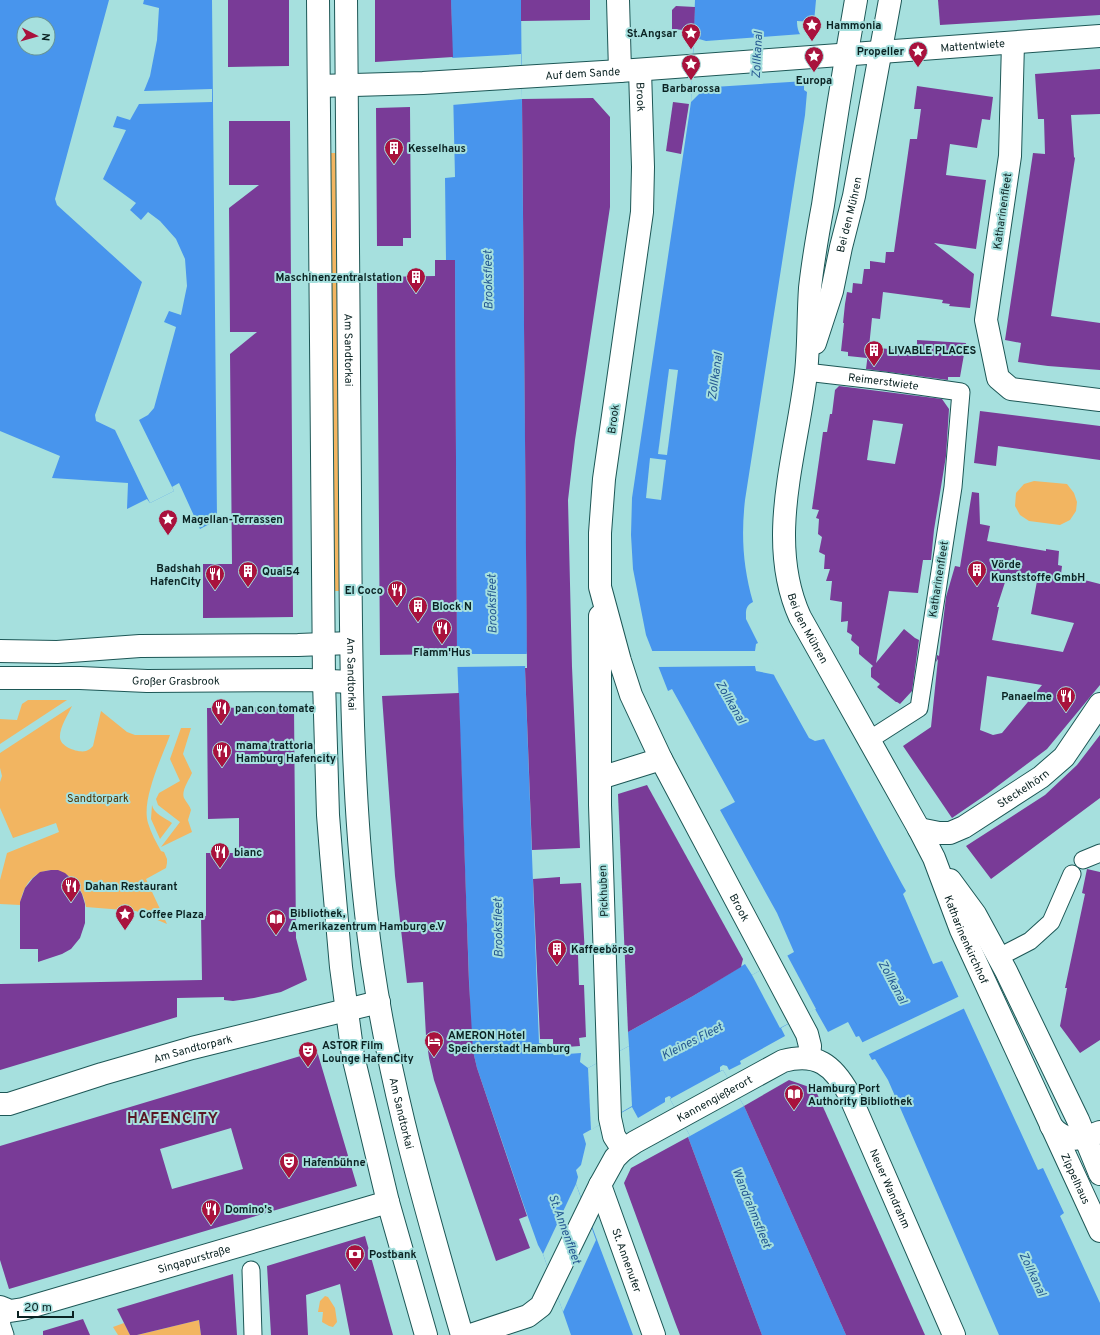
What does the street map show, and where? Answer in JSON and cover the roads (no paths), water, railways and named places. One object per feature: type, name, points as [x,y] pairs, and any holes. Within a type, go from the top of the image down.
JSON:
[{"type":"street","points":[[318,0],[324,681],[328,823],[341,967],[353,1056],[388,1202],[426,1335]]},
{"type":"street","name":"Am Sandtorkai","points":[[346,0],[351,643],[358,826],[366,913],[388,1057],[402,1117],[462,1335]]},
{"type":"street","name":"Brook","points":[[618,0],[630,70],[643,167],[642,212],[604,479],[600,532],[600,587],[631,695],[661,759],[799,1018],[809,1040],[809,1058]]},
{"type":"street","name":"Bei den Mühren","points":[[856,0],[810,288],[806,372],[785,509],[784,539],[788,584],[800,617],[934,858]]},
{"type":"street","name":"Bei den Mühren","points":[[806,372],[832,291],[854,196],[890,0]]},
{"type":"street","name":"Mattentwiete","points":[[846,56],[1100,36]]},
{"type":"street","name":"Katharinenfleet","points":[[1013,43],[1010,156],[986,320],[998,378],[1011,389],[1100,400]]},
{"type":"street","name":"Auf dem Sande","points":[[319,86],[452,81],[846,56]]},
{"type":"street","name":"Reimerstwiete","points":[[806,372],[961,392]]},
{"type":"street","name":"Katharinenfleet","points":[[869,740],[918,708],[953,487],[961,392]]},
{"type":"street","name":"Pickhuben","points":[[600,587],[600,778],[610,1118],[614,1136],[623,1150]]},
{"type":"street","points":[[0,651],[56,652],[140,646],[351,643]]},
{"type":"street","name":"Großer Grasbrook","points":[[0,678],[80,678],[147,681],[352,682]]},
{"type":"street","name":"Steckelhörn","points":[[919,829],[940,833],[950,833],[964,827],[1041,777],[1064,757],[1100,704]]},
{"type":"street","points":[[600,778],[661,759]]},
{"type":"street","points":[[1083,860],[1100,853]]},
{"type":"street","name":"Katharinenkirchhof","points":[[934,858],[975,914],[999,957],[1075,1113],[1093,1135]]},
{"type":"street","name":"Katharinenkirchhof","points":[[934,858],[961,930],[1051,1126]]},
{"type":"street","name":"Katharinenkirchhof","points":[[999,957],[1030,941],[1052,922],[1072,874]]},
{"type":"street","name":"Am Sandtorpark","points":[[3,1107],[82,1081],[192,1048],[379,1002]]},
{"type":"street","name":"Kannengießerort","points":[[623,1150],[783,1061],[796,1058],[809,1058]]},
{"type":"street","name":"Neuer Wandrahm","points":[[809,1058],[828,1066],[842,1081],[849,1094],[954,1335]]},
{"type":"street","points":[[1051,1126],[1055,1131],[1067,1138],[1073,1139],[1093,1135],[1100,1174]]},
{"type":"street","name":"Zippelhaus","points":[[1051,1126],[1100,1231]]},
{"type":"street","points":[[471,1335],[533,1313],[545,1300],[600,1185],[612,1163],[623,1150]]},
{"type":"street","name":"St. Annenufer","points":[[600,1185],[654,1335]]},
{"type":"street","name":"Singapurstraße","points":[[0,1308],[10,1311],[23,1309],[388,1202]]},
{"type":"street","points":[[251,1270],[253,1335]]},
{"type":"street","points":[[0,1308],[2,1326],[5,1335]]},
{"type":"water","points":[[0,0],[212,0],[217,520],[200,529],[179,483],[172,487],[174,491],[150,503],[147,499],[127,509],[128,483],[52,478],[60,456],[0,431]]},
{"type":"water","points":[[451,0],[521,0],[527,651],[525,668],[539,1043],[543,1044],[554,1055],[581,1053],[580,1062],[588,1068],[629,1046],[628,1032],[693,996],[745,964],[752,975],[794,952],[777,913],[720,810],[735,802],[672,689],[668,691],[646,635],[633,569],[631,535],[632,498],[691,102],[695,0],[816,0],[814,22],[797,21],[797,26],[804,39],[804,90],[807,92],[805,115],[745,500],[743,539],[745,564],[753,602],[747,607],[746,619],[776,679],[809,738],[815,741],[824,739],[906,891],[903,894],[933,964],[942,961],[1038,1170],[1043,1168],[1064,1213],[1060,1216],[1100,1303],[1100,1335],[999,1335],[888,1080],[875,1059],[872,1060],[859,1036],[856,1037],[848,1022],[828,1032],[815,1009],[781,1028],[785,1036],[740,1061],[741,1064],[729,1070],[727,1066],[723,1065],[720,1067],[720,1071],[723,1070],[744,1106],[846,1335],[762,1335],[688,1137],[690,1136],[670,1099],[671,1097],[669,1096],[665,1098],[665,1102],[638,1118],[632,1107],[583,1134],[586,1144],[581,1165],[576,1170],[578,1177],[576,1184],[633,1335],[571,1335],[543,1254],[538,1245],[523,1203],[477,1068],[471,1033],[457,654],[455,260],[446,260],[445,178],[455,177]]},
{"type":"place","name":"Hammonia","points":[[812,42]]},
{"type":"place","name":"St.Angsar","points":[[691,50]]},
{"type":"place","name":"Propeller","points":[[918,68]]},
{"type":"place","name":"Europa","points":[[814,73]]},
{"type":"place","name":"Barbarossa","points":[[691,81]]},
{"type":"place","name":"Kesselhaus","points":[[394,165]]},
{"type":"place","name":"Maschinenzentralstation","points":[[416,294]]},
{"type":"place","name":"LIVABLE PLACES","points":[[874,367]]},
{"type":"place","name":"Magellan-Terrassen","points":[[168,536]]},
{"type":"place","name":"Vörde Kunststoffe GmbH","points":[[977,587]]},
{"type":"place","name":"Quai54","points":[[248,588]]},
{"type":"place","name":"Badshah HafenCity","points":[[215,591]]},
{"type":"place","name":"El Coco","points":[[397,607]]},
{"type":"place","name":"Block N","points":[[418,623]]},
{"type":"place","name":"Flamm'Hus","points":[[442,645]]},
{"type":"place","name":"Panaelme","points":[[1066,713]]},
{"type":"place","name":"pan con tomate","points":[[221,725]]},
{"type":"place","name":"mama trattoria Hamburg Hafencity","points":[[222,768]]},
{"type":"place","name":"bianc","points":[[220,869]]},
{"type":"place","name":"Dahan Restaurant","points":[[71,903]]},
{"type":"place","name":"Coffee Plaza","points":[[125,931]]},
{"type":"place","name":"Bibliothek, Amerikazentrum Hamburg e.V","points":[[276,936]]},
{"type":"place","name":"Kaffeebörse","points":[[557,966]]},
{"type":"place","name":"AMERON Hotel Speicherstadt Hamburg","points":[[434,1058]]},
{"type":"place","name":"ASTOR Film Lounge HafenCity","points":[[308,1068]]},
{"type":"place","name":"Hamburg Port Authority Bibliothek","points":[[794,1111]]},
{"type":"place","name":"Hafenbühne","points":[[289,1179]]},
{"type":"place","name":"Domino's","points":[[211,1226]]},
{"type":"place","name":"Postbank","points":[[355,1271]]},
{"type":"district","name":"HAFENCITY","points":[[173,1118]]},
{"type":"water label","name":"Zollkanal","points":[[757,55]]},
{"type":"water label","name":"Brooksfleet","points":[[488,280]]},
{"type":"water label","name":"Zollkanal","points":[[715,376]]},
{"type":"water label","name":"Brooksfleet","points":[[492,604]]},
{"type":"water label","name":"Zollkanal","points":[[731,702]]},
{"type":"water label","name":"Brooksfleet","points":[[498,928]]},
{"type":"water label","name":"Zollkanal","points":[[893,982]]},
{"type":"water label","name":"Kleines Fleet","points":[[692,1041]]},
{"type":"water label","name":"Wandrahmsfleet","points":[[752,1208]]},
{"type":"water label","name":"St. Annenfleet","points":[[565,1229]]},
{"type":"water label","name":"Zollkanal","points":[[1033,1274]]},
{"type":"park label","name":"Sandtorpark","points":[[98,798]]}]
